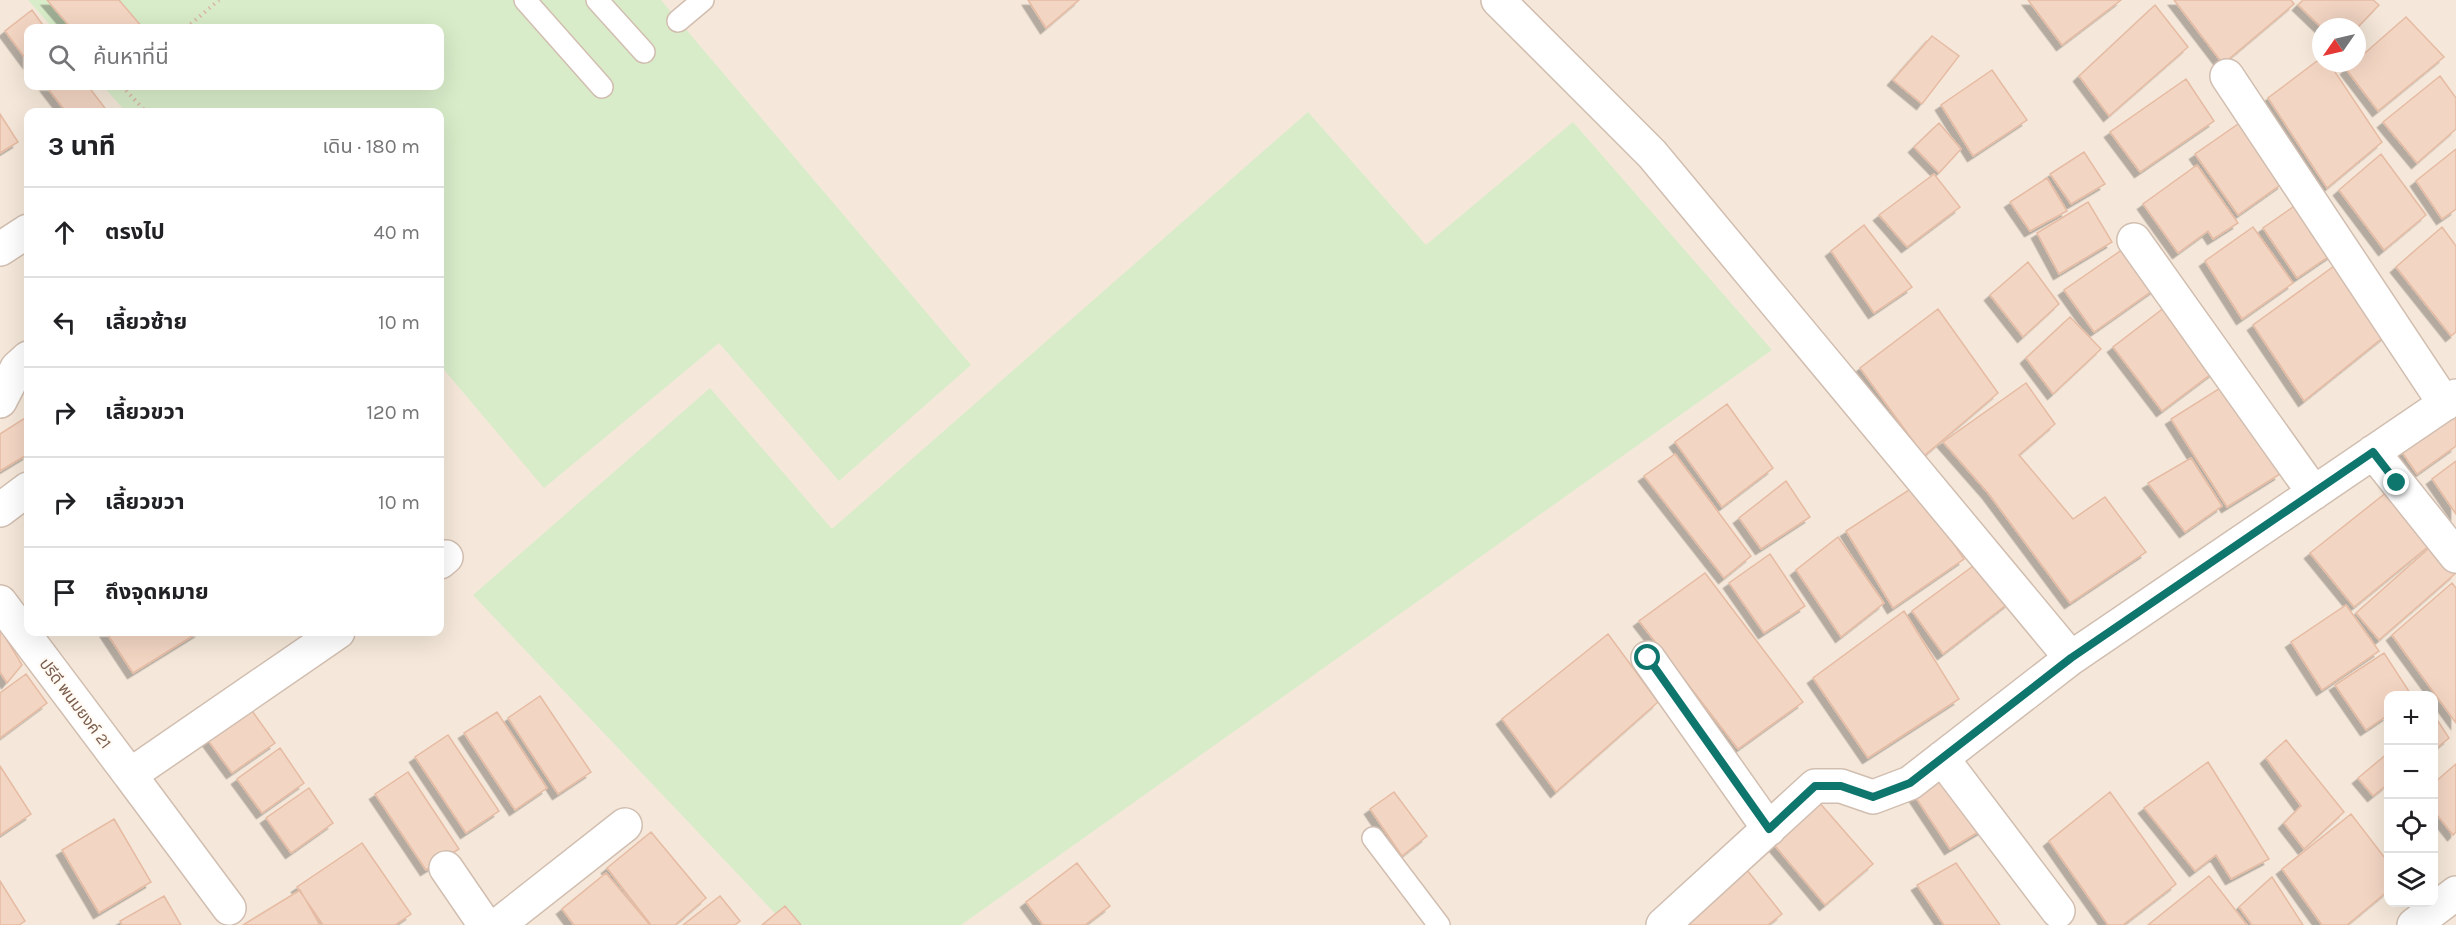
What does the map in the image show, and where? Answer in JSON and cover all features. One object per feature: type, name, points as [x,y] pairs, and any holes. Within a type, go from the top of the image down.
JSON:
[{"type":"street","points":[[1498,0],[1652,154],[2071,658]]},
{"type":"street","points":[[1662,925],[1815,786],[1841,786],[1873,797],[1910,783],[2071,658],[2451,400],[2227,76]]},
{"type":"street","points":[[0,249],[24,234]]},
{"type":"street","points":[[2134,240],[2314,493]]},
{"type":"street","points":[[0,401],[17,368],[24,362]]},
{"type":"street","points":[[2373,452],[2456,556]]},
{"type":"street","points":[[0,510],[24,492]]},
{"type":"street","name":"ปรีดี พนมยงค์ 21","points":[[0,602],[24,634]]},
{"type":"street","name":"ปรีดี พนมยงค์ 21","points":[[26,636],[229,908]]},
{"type":"street","points":[[130,775],[332,636]]},
{"type":"street","points":[[1648,658],[1769,829]]},
{"type":"street","points":[[1942,758],[2058,911]]},
{"type":"street","points":[[498,925],[625,825]]},
{"type":"street","points":[[446,868],[485,925]]},
{"type":"street","points":[[2414,925],[2456,893]]},
{"type":"lane","points":[[525,0],[602,87]]},
{"type":"lane","points":[[597,0],[644,51]]},
{"type":"lane","points":[[678,21],[703,0]]},
{"type":"lane","points":[[1373,838],[1439,925]]},
{"type":"path","points":[[191,24],[219,0]]},
{"type":"path","points":[[126,90],[142,108]]},
{"type":"shaded area","points":[[0,0],[2456,0],[2456,925],[0,925]]},
{"type":"green space","points":[[28,0],[661,0],[971,365],[839,481],[719,343],[544,488],[444,370],[444,108],[122,108],[107,90],[444,90],[444,24],[49,24]]},
{"type":"green space","points":[[1308,112],[1426,245],[1573,122],[1772,350],[961,925],[786,925],[473,595],[710,388],[832,529]]},
{"type":"building","points":[[47,0],[119,0],[140,24],[68,24]]},
{"type":"building","points":[[1028,0],[1079,0],[1046,28]]},
{"type":"building","points":[[2028,0],[2121,0],[2062,45]]},
{"type":"building","points":[[2174,0],[2291,0],[2294,4],[2223,64]]},
{"type":"building","points":[[2303,0],[2373,0],[2379,5],[2366,19],[2312,18],[2298,5]]},
{"type":"building","points":[[2155,5],[2188,47],[2109,116],[2079,76]]},
{"type":"building","points":[[32,10],[42,24],[24,24],[24,57],[5,31]]},
{"type":"building","points":[[2406,17],[2444,57],[2378,111],[2348,72],[2366,72],[2366,52]]},
{"type":"building","points":[[1932,36],[1959,56],[1922,104],[1893,80]]},
{"type":"building","points":[[2312,65],[2312,72],[2335,72],[2382,142],[2327,188],[2268,98]]},
{"type":"building","points":[[1992,70],[2027,120],[1973,156],[1941,105]]},
{"type":"building","points":[[2440,76],[2456,98],[2456,129],[2417,163],[2383,122]]},
{"type":"building","points":[[2186,79],[2214,121],[2140,172],[2110,132]]},
{"type":"building","points":[[49,90],[91,90],[105,108],[63,108]]},
{"type":"building","points":[[0,114],[18,142],[0,153]]},
{"type":"building","points":[[2241,122],[2283,183],[2238,215],[2195,154]]},
{"type":"building","points":[[1939,123],[1961,149],[1939,173],[1914,147]]},
{"type":"building","points":[[2456,149],[2456,209],[2442,219],[2416,181]]},
{"type":"building","points":[[2084,152],[2105,184],[2071,204],[2050,174]]},
{"type":"building","points":[[2381,154],[2426,215],[2384,250],[2339,190]]},
{"type":"building","points":[[2197,165],[2238,223],[2213,239],[2208,231],[2178,253],[2143,204]]},
{"type":"building","points":[[1934,174],[1960,207],[1907,247],[1879,215]]},
{"type":"building","points":[[2047,178],[2067,211],[2030,231],[2010,202]]},
{"type":"building","points":[[2303,200],[2338,250],[2297,278],[2263,228]]},
{"type":"building","points":[[2088,202],[2112,242],[2059,274],[2037,233]]},
{"type":"building","points":[[1864,225],[1912,287],[1874,313],[1831,251]]},
{"type":"building","points":[[2253,227],[2293,283],[2242,319],[2205,261]]},
{"type":"building","points":[[2442,227],[2456,246],[2456,332],[2451,336],[2396,267]]},
{"type":"building","points":[[2126,247],[2156,288],[2094,332],[2064,290]]},
{"type":"building","points":[[2341,261],[2391,331],[2304,401],[2253,325]]},
{"type":"building","points":[[2028,262],[2059,304],[2023,337],[1990,295]]},
{"type":"building","points":[[2169,304],[2219,368],[2162,411],[2113,347]]},
{"type":"building","points":[[1938,309],[1998,393],[1924,456],[1860,368]]},
{"type":"building","points":[[2070,317],[2101,349],[2053,394],[2026,358]]},
{"type":"building","points":[[2026,383],[2055,424],[2019,455],[2073,519],[2105,497],[2146,552],[2070,603],[1988,493],[1943,442]]},
{"type":"building","points":[[2225,385],[2280,474],[2227,507],[2171,419]]},
{"type":"building","points":[[1727,404],[1773,468],[1722,507],[1675,442]]},
{"type":"building","points":[[2456,404],[2456,446],[2417,474],[2397,445]]},
{"type":"building","points":[[24,419],[24,456],[0,471],[0,434]]},
{"type":"building","points":[[1675,454],[1751,556],[1724,578],[1644,476]]},
{"type":"building","points":[[2191,458],[2222,506],[2185,532],[2148,483]]},
{"type":"building","points":[[2456,461],[2456,514],[2432,479]]},
{"type":"building","points":[[1786,481],[1810,517],[1761,549],[1739,518]]},
{"type":"building","points":[[1915,486],[1964,559],[1893,608],[1846,531]]},
{"type":"building","points":[[2392,488],[2435,541],[2354,607],[2310,553]]},
{"type":"building","points":[[1838,537],[1884,603],[1841,637],[1796,570]]},
{"type":"building","points":[[2436,542],[2456,565],[2456,573],[2379,640],[2356,613]]},
{"type":"building","points":[[1770,554],[1805,606],[1764,633],[1729,583]]},
{"type":"building","points":[[1976,564],[2010,602],[1943,654],[1912,611]]},
{"type":"building","points":[[1705,573],[1803,702],[1738,749],[1639,621]]},
{"type":"building","points":[[2452,583],[2456,588],[2456,723],[2438,698],[2438,691],[2433,691],[2392,635]]},
{"type":"building","points":[[2346,605],[2379,651],[2322,690],[2291,642]]},
{"type":"building","points":[[1904,611],[1959,699],[1868,758],[1813,678]]},
{"type":"building","points":[[0,628],[22,665],[7,683],[0,672]]},
{"type":"building","points":[[1608,634],[1658,702],[1556,792],[1502,719]]},
{"type":"building","points":[[109,636],[193,636],[133,673]]},
{"type":"building","points":[[2384,653],[2409,691],[2384,691],[2384,718],[2366,730],[2335,685]]},
{"type":"building","points":[[26,674],[47,703],[0,738],[0,693]]},
{"type":"building","points":[[540,696],[591,772],[558,794],[508,718]]},
{"type":"building","points":[[250,708],[275,743],[232,773],[207,739]]},
{"type":"building","points":[[497,712],[547,788],[515,810],[464,733]]},
{"type":"building","points":[[2438,721],[2449,738],[2438,747]]},
{"type":"building","points":[[448,735],[499,811],[466,833],[415,757]]},
{"type":"building","points":[[2286,740],[2344,812],[2304,849],[2284,823],[2301,806],[2266,758]]},
{"type":"building","points":[[280,748],[304,783],[262,813],[237,779]]},
{"type":"building","points":[[2384,756],[2384,787],[2373,796],[2358,778]]},
{"type":"building","points":[[2208,762],[2269,859],[2231,879],[2216,855],[2195,871],[2144,808]]},
{"type":"building","points":[[2456,764],[2456,832],[2453,835],[2438,816],[2438,780]]},
{"type":"building","points":[[0,766],[31,814],[0,835]]},
{"type":"building","points":[[1942,771],[1985,828],[1950,849],[1914,795]]},
{"type":"building","points":[[408,772],[459,849],[426,870],[375,794]]},
{"type":"building","points":[[309,788],[333,823],[291,853],[266,818]]},
{"type":"building","points":[[1394,792],[1427,836],[1402,856],[1370,809]]},
{"type":"building","points":[[2110,792],[2176,884],[2123,925],[2108,925],[2049,841]]},
{"type":"building","points":[[1818,801],[1873,864],[1825,905],[1771,841]]},
{"type":"building","points":[[2351,814],[2384,857],[2384,894],[2347,925],[2322,925],[2282,869]]},
{"type":"building","points":[[114,819],[151,882],[99,913],[62,850]]},
{"type":"building","points":[[651,832],[706,898],[675,925],[651,925],[607,868]]},
{"type":"building","points":[[362,843],[411,914],[395,925],[323,925],[297,887]]},
{"type":"building","points":[[1077,863],[1110,906],[1085,925],[1043,925],[1026,902]]},
{"type":"building","points":[[1956,863],[2000,925],[1944,925],[1917,885]]},
{"type":"building","points":[[1743,865],[1782,914],[1768,925],[1668,925]]},
{"type":"building","points":[[606,873],[650,925],[574,925],[562,909]]},
{"type":"building","points":[[2209,876],[2247,925],[2148,925]]},
{"type":"building","points":[[2272,877],[2303,925],[2252,925],[2239,907]]},
{"type":"building","points":[[0,881],[25,921],[19,925],[0,925]]},
{"type":"building","points":[[300,890],[320,925],[243,925]]},
{"type":"building","points":[[164,896],[181,925],[122,925],[120,921]]},
{"type":"building","points":[[720,896],[740,921],[735,925],[683,925]]},
{"type":"building","points":[[785,906],[801,925],[762,925]]},
{"type":"route","points":[[1648,658],[1769,829],[1815,786],[1841,786],[1873,797],[1910,783],[2071,658],[2373,452],[2397,483]]}]
